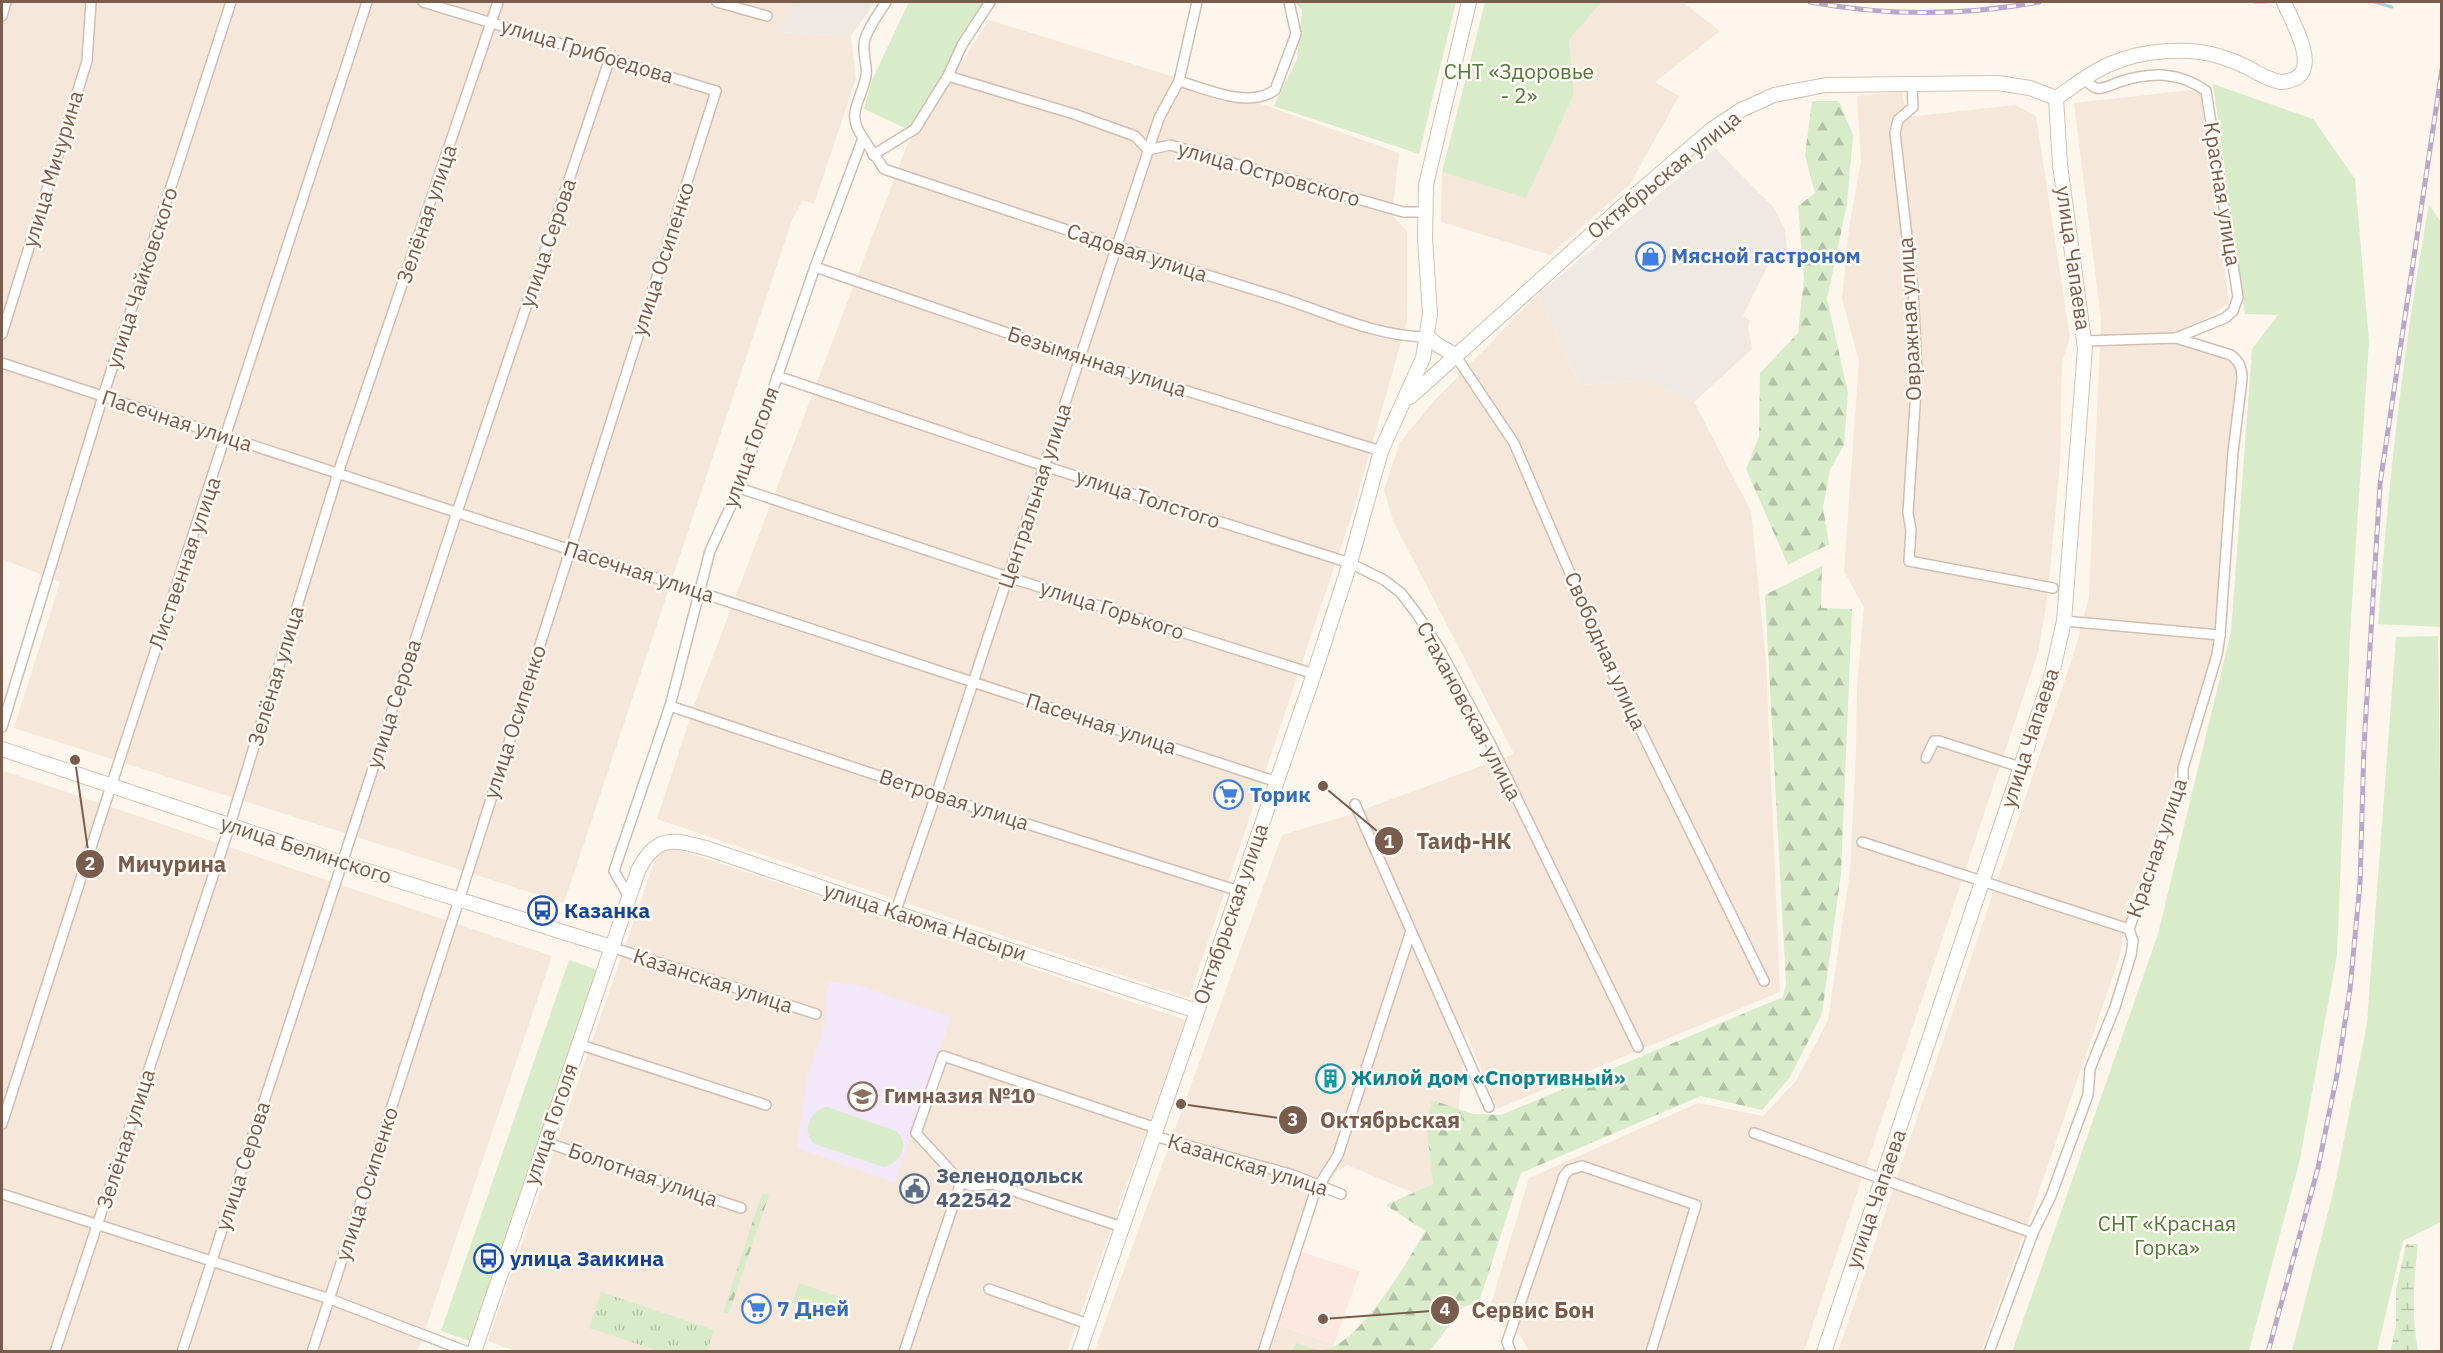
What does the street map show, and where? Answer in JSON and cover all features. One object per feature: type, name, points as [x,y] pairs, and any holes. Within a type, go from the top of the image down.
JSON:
[{"type":"street","points":[[2,16],[6,2]]},
{"type":"street","name":"улица Мичурина","points":[[2,334],[87,61],[91,2]]},
{"type":"street","name":"улица Чайковского","points":[[2,727],[103,396],[231,2]]},
{"type":"street","name":"Лиственная улица","points":[[2,1124],[110,786],[227,437],[367,2]]},
{"type":"street","name":"улица Грибоедова","points":[[423,2],[716,91]]},
{"type":"street","name":"Зелёная улица","points":[[55,1352],[230,825],[338,473],[498,2]]},
{"type":"street","points":[[717,2],[746,6],[767,16]]},
{"type":"street","points":[[863,138],[857,130],[853,113],[866,74],[863,57],[864,39],[886,2]]},
{"type":"street","points":[[873,155],[915,129],[948,76],[962,45],[990,2]]},
{"type":"street","name":"Центральная улица","points":[[895,913],[974,682],[1148,150],[1159,118],[1179,81],[1197,2]]},
{"type":"street","points":[[1179,81],[1240,97],[1254,98],[1268,95],[1275,90],[1296,34],[1289,2]]},
{"type":"street","name":"Октябрьская улица","points":[[1079,1352],[1314,675],[1350,563],[1381,451],[1423,358],[1428,337],[1430,290],[1425,212],[1431,157],[1469,2]]},
{"type":"street","points":[[2056,98],[2101,68],[2123,59],[2177,51],[2219,56],[2268,78],[2281,82],[2291,81],[2304,70],[2306,54],[2284,2]]},
{"type":"street","name":"улица Серова","points":[[182,1352],[457,512],[610,58]]},
{"type":"street","name":"Красная улица","points":[[2084,79],[2095,88],[2102,88],[2132,78],[2172,75],[2186,78],[2206,91],[2238,297],[2233,311],[2225,318],[2176,338]]},
{"type":"street","name":"улица Островского","points":[[948,76],[1074,114],[1135,136],[1148,150],[1170,145],[1403,212],[1425,212]]},
{"type":"street","name":"Овражная улица","points":[[1912,84],[1913,107],[1898,120],[1895,133],[1913,289],[1917,374],[1908,513],[1911,530],[1909,561],[2052,588]]},
{"type":"street","name":"Октябрьская улица","points":[[1401,407],[1455,355],[1642,189],[1711,130],[1741,110],[1774,95],[1799,88],[1826,85],[2013,85],[2056,98]]},
{"type":"street","name":"улица Осипенко","points":[[312,1352],[459,900],[716,91]]},
{"type":"street","name":"улица Чапаева","points":[[1824,1352],[2052,674],[2064,621],[2085,341],[2060,165],[2056,98]]},
{"type":"street","name":"Садовая улица","points":[[863,138],[884,169],[1116,247],[1314,308],[1379,331],[1408,337],[1428,337]]},
{"type":"street","name":"улица Гоголя","points":[[629,897],[614,871],[670,706],[710,551],[739,488],[815,267],[863,138]]},
{"type":"street","name":"Безымянная улица","points":[[815,267],[1080,358],[1381,451]]},
{"type":"street","name":"Свободная улица","points":[[1428,337],[1455,355],[1514,443],[1616,680],[1764,981]]},
{"type":"street","points":[[2085,341],[2176,338]]},
{"type":"street","name":"Красная улица","points":[[1989,1352],[2088,1095],[2090,1069],[2115,1007],[2131,955],[2133,941],[2129,929],[2183,779],[2183,768],[2217,655],[2233,452],[2242,370],[2238,360],[2231,355],[2176,338]]},
{"type":"street","name":"Пасечная улица","points":[[2,363],[1277,782]]},
{"type":"street","name":"улица Толстого","points":[[777,376],[1044,466],[1350,563]]},
{"type":"street","name":"улица Горького","points":[[739,488],[1314,675]]},
{"type":"street","name":"Стахановская улица","points":[[1350,563],[1384,580],[1401,593],[1439,648],[1490,743],[1638,1047]]},
{"type":"street","points":[[2064,621],[2220,635]]},
{"type":"street","name":"Ветровая улица","points":[[670,706],[936,795],[1239,891]]},
{"type":"street","points":[[1926,758],[1934,741],[1939,741],[2020,768]]},
{"type":"street","name":"улица Белинского","points":[[2,749],[342,863],[611,947]]},
{"type":"street","points":[[1355,804],[1489,1107]]},
{"type":"street","name":"улица Каюма Насыри","points":[[653,847],[664,842],[683,841],[1197,1011]]},
{"type":"street","points":[[1862,842],[1982,883],[2129,929]]},
{"type":"street","name":"улица Гоголя","points":[[474,1352],[611,947],[638,871],[645,856],[653,847]]},
{"type":"street","points":[[1263,1352],[1315,1192],[1338,1155],[1411,931]]},
{"type":"street","name":"Казанская улица","points":[[611,947],[816,1014]]},
{"type":"street","points":[[578,1044],[766,1105]]},
{"type":"street","name":"Казанская улица","points":[[961,1182],[916,1133],[944,1056],[1155,1132],[1275,1170],[1341,1194]]},
{"type":"street","points":[[1754,1133],[2033,1233]]},
{"type":"street","name":"Болотная улица","points":[[545,1142],[741,1208]]},
{"type":"street","points":[[1509,1347],[1564,1176],[1569,1170],[1581,1166],[1696,1206],[1651,1352]]},
{"type":"street","points":[[904,1352],[961,1182],[972,1186],[993,1184],[1122,1227]]},
{"type":"street","points":[[2,1194],[330,1299],[468,1352]]},
{"type":"street","points":[[989,1289],[1088,1324]]},
{"type":"shaded area","points":[[2,2],[797,2],[780,32],[851,36],[856,79],[814,204],[803,200],[792,220],[564,903],[14,728],[60,582],[2,559]]},
{"type":"shaded area","points":[[797,2],[875,2],[851,36],[779,32]]},
{"type":"shaded area","points":[[1602,2],[1682,2],[1720,31],[1655,82],[1679,96],[1630,184],[1550,255],[1441,222],[1442,172],[1526,197],[1574,94],[1569,40]]},
{"type":"shaded area","points":[[989,20],[1253,101],[1399,153],[1392,215],[1407,231],[1407,321],[1353,511],[1189,998],[657,819],[694,706],[907,145],[930,116]]},
{"type":"shaded area","points":[[2200,89],[2229,303],[2170,342],[2230,360],[2237,370],[2216,641],[2174,778],[2176,782],[2129,906],[2119,958],[2035,1203],[1981,1351],[1838,1352],[2074,653],[2089,597],[2101,319],[2074,103]]},
{"type":"shaded area","points":[[1902,92],[1907,117],[2015,105],[2036,116],[2070,337],[2062,363],[2060,464],[2047,601],[2038,653],[1804,1351],[1529,1351],[1520,1335],[1487,1317],[1529,1178],[1698,1103],[1763,1116],[1796,1081],[1828,1020],[1850,871],[1857,686],[1864,608],[1844,571],[1859,361],[1842,299],[1849,228],[1861,161],[1857,96]]},
{"type":"shaded area","points":[[1715,148],[1774,208],[1785,230],[1787,250],[1771,259],[1743,316],[1750,321],[1748,327],[1752,349],[1694,402],[1646,380],[1580,385],[1538,294]]},
{"type":"shaded area","points":[[1538,294],[1580,385],[1646,380],[1694,402],[1751,511],[1766,661],[1780,992],[1497,1109],[1466,1032],[1449,1208],[1347,1165],[1311,1189],[1258,1351],[1094,1352],[1282,835],[1346,816],[1514,754],[1393,521],[1384,490],[1400,442],[1434,401]]},
{"type":"shaded area","points":[[4,771],[552,956],[418,1351],[2,1351],[2,779]]},
{"type":"shaded area","points":[[664,848],[674,848],[1186,1020],[1067,1351],[518,1352],[488,1341],[657,854]]},
{"type":"shaded area","name":"Гимназия №10","points":[[830,981],[854,984],[951,1017],[895,1183],[797,1148],[807,1077],[825,1024],[825,996]]},
{"type":"shaded area","points":[[1302,1252],[1360,1271],[1334,1344],[1278,1325]]},
{"type":"shaded area","points":[[1278,1325],[1334,1344],[1332,1351],[1270,1352]]},
{"type":"green space","points":[[909,2],[987,2],[929,99],[907,129],[864,109],[872,80]]},
{"type":"green space","points":[[1294,2],[1456,2],[1419,154],[1274,106],[1297,59],[1302,10]]},
{"type":"green space","name":"СНТ «Здоровье - 2»","points":[[1485,2],[1602,2],[1569,40],[1574,94],[1526,198],[1442,172]]},
{"type":"green space","name":"СНТ «Красная Горка»","points":[[2213,84],[2313,119],[2355,179],[2369,341],[2350,635],[2337,955],[2300,1159],[2249,1351],[2012,1352],[2158,934],[2231,632],[2252,349],[2278,315],[2245,314]]},
{"type":"green space","points":[[1812,101],[1839,101],[1853,135],[1847,204],[1827,299],[1848,393],[1844,445],[1830,470],[1823,507],[1829,544],[1788,565],[1746,469],[1759,437],[1760,373],[1798,333],[1804,278],[1798,206],[1815,193],[1805,155]]},
{"type":"green space","points":[[2429,204],[2442,224],[2441,627],[2378,624],[2398,413]]},
{"type":"green space","points":[[1822,566],[1821,608],[1852,609],[1841,873],[1822,1014],[1790,1077],[1762,1110],[1701,1096],[1521,1173],[1479,1302],[1463,1307],[1430,1351],[1292,1351],[1296,1343],[1323,1350],[1337,1345],[1352,1334],[1395,1281],[1425,1231],[1386,1205],[1433,1184],[1426,1122],[1432,1100],[1473,1114],[1501,1115],[1783,997],[1786,984],[1765,595]]},
{"type":"green space","points":[[2438,636],[2442,931],[2441,1222],[2403,1241],[2377,1351],[2292,1351],[2335,1185],[2367,1023],[2396,637]]},
{"type":"green space","points":[[569,960],[598,970],[470,1341],[441,1331]]},
{"type":"green space","points":[[827,1107],[896,1131],[903,1142],[899,1157],[895,1162],[884,1167],[815,1144],[808,1134],[809,1122],[816,1112]]},
{"type":"green space","points":[[762,1193],[769,1195],[729,1313],[723,1313]]},
{"type":"green space","points":[[2406,1244],[2418,1244],[2414,1311],[2418,1351],[2391,1351],[2396,1324],[2396,1289]]},
{"type":"green space","points":[[799,1283],[839,1297],[832,1317],[792,1303]]},
{"type":"green space","points":[[601,1292],[714,1330],[707,1351],[659,1351],[589,1328]]},
{"type":"waterway","points":[[2254,2],[2266,2]]},
{"type":"waterway","points":[[2374,2],[2392,7]]},
{"type":"railway","points":[[1810,2],[1896,12],[1982,10],[2039,2]]},
{"type":"railway","points":[[2268,1352],[2318,1168],[2337,1075],[2350,989],[2360,884],[2364,746],[2380,484],[2442,69]]},
{"type":"place","name":"Мясной гастроном","points":[[1650,256]]},
{"type":"place","name":"Мичурина","points":[[75,760]]},
{"type":"place","name":"Таиф-НК","points":[[1323,786]]},
{"type":"place","name":"Торик","points":[[1229,795]]},
{"type":"place","name":"Казанка","points":[[543,911]]},
{"type":"place","name":"Жилой дом «Спортивный»","points":[[1330,1078]]},
{"type":"place","name":"Гимназия №10","points":[[863,1096]]},
{"type":"place","name":"Октябрьская","points":[[1181,1104]]},
{"type":"place","name":"Зеленодольск 422542","points":[[915,1188]]},
{"type":"place","name":"улица Заикина","points":[[489,1259]]},
{"type":"place","name":"7 Дней","points":[[756,1309]]},
{"type":"place","name":"Сервис Бон","points":[[1323,1319]]}]
